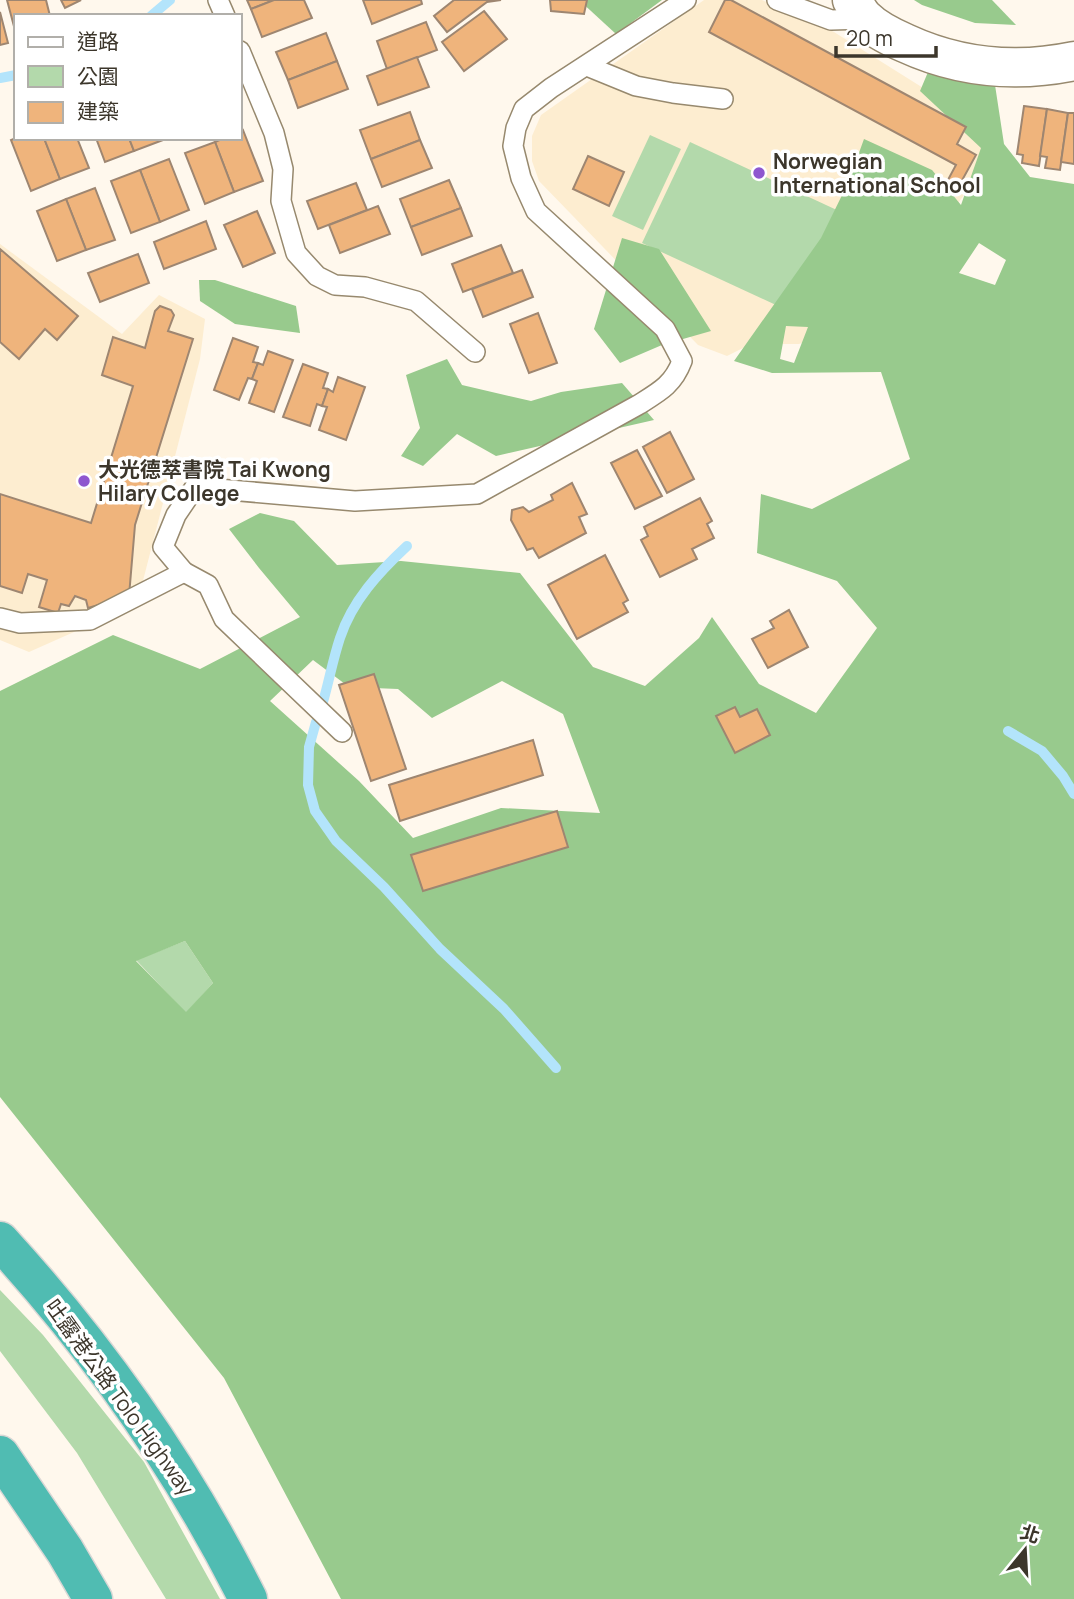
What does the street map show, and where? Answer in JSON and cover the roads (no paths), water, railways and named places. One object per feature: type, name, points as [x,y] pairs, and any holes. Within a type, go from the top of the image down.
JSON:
[{"type":"highway","name":"吐露港公路 Tolo Highway","points":[[0,1241],[61,1311],[147,1427],[190,1493],[248,1599]]},
{"type":"highway","points":[[0,1455],[58,1539],[93,1599]]},
{"type":"street","points":[[858,9],[888,35],[922,51],[970,64],[991,68],[1028,68],[1074,61]]},
{"type":"lane","points":[[342,732],[224,619],[208,585],[184,572],[163,547],[176,515],[195,487],[355,501],[477,494],[646,400],[677,376],[682,360],[665,329],[536,211],[521,178],[513,146],[516,128],[524,109],[551,88],[686,0]]},
{"type":"lane","points":[[777,0],[831,20],[858,9]]},
{"type":"lane","points":[[242,56],[274,133],[283,169],[281,201],[296,253],[317,275],[335,285],[365,287],[416,302],[475,352]]},
{"type":"lane","points":[[587,66],[636,86],[723,99]]},
{"type":"lane","points":[[0,618],[20,623],[90,620],[184,572]]},
{"type":"waterway","points":[[153,14],[170,0]]},
{"type":"waterway","points":[[0,78],[14,75]]},
{"type":"waterway","points":[[323,702],[345,624],[359,599],[386,566],[407,546]]},
{"type":"waterway","points":[[316,722],[309,747],[308,785],[315,811],[336,841],[384,887],[440,949],[504,1009],[556,1068]]},
{"type":"waterway","points":[[1008,731],[1042,751],[1074,794]]},
{"type":"place","name":"Norwegian International School","points":[[759,173]]},
{"type":"place","name":"大光德萃書院 Tai Kwong Hilary College","points":[[84,481]]}]
